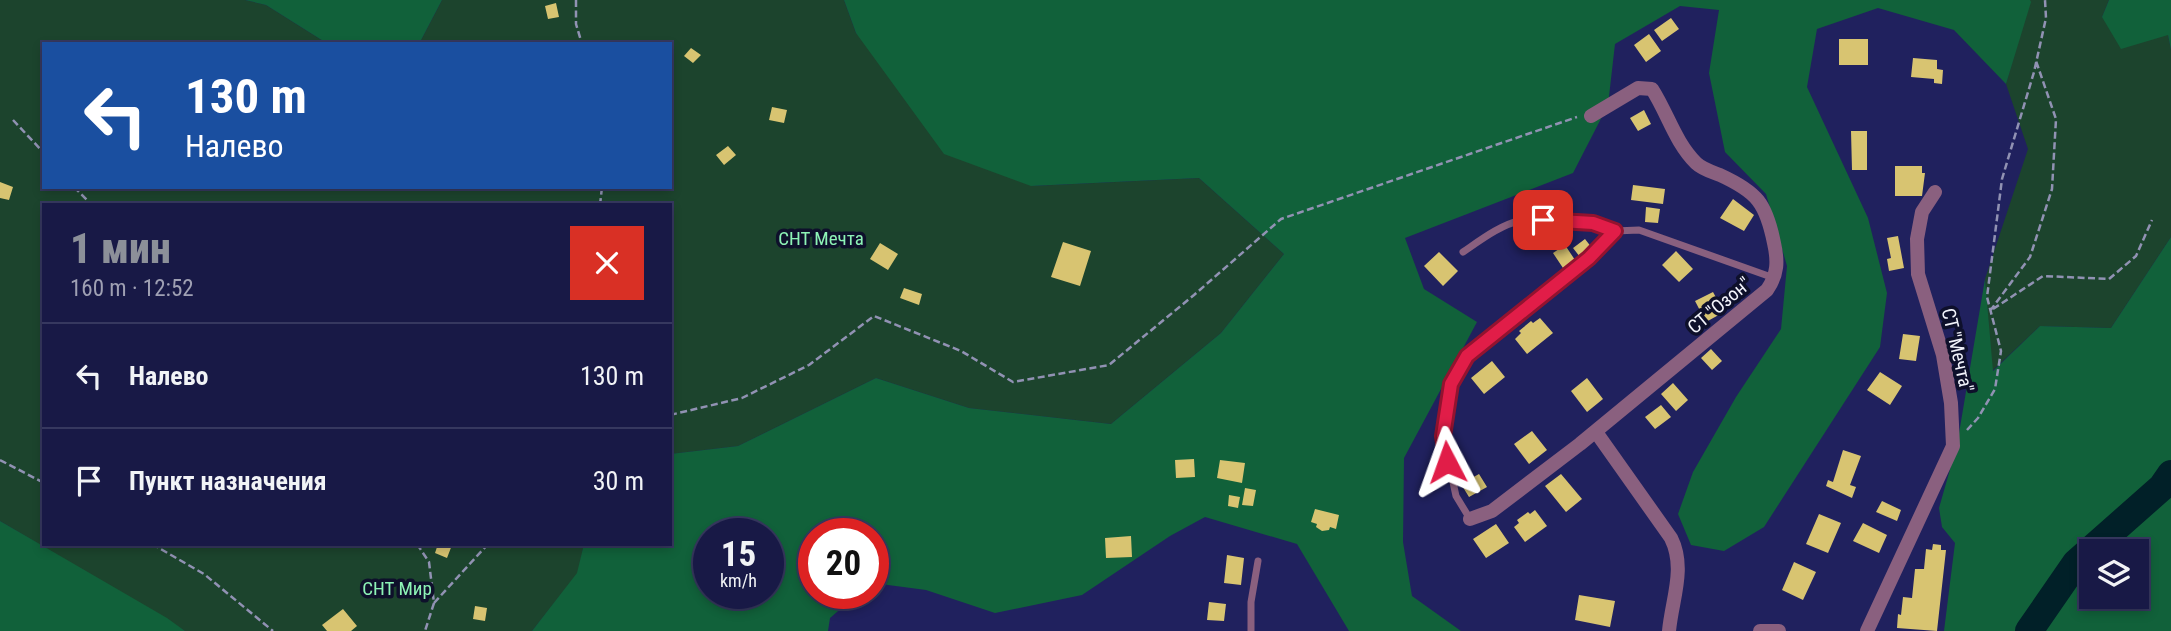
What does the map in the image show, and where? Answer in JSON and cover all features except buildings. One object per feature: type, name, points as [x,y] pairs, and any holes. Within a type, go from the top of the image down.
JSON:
[{"type":"street","name":"СТ \"Озон\"","points":[[1470,519],[1492,511],[1596,432],[1767,289],[1775,278],[1777,261],[1771,229],[1760,200],[1734,182],[1699,166],[1679,145],[1665,108],[1652,89],[1638,88],[1591,116]]},
{"type":"street","name":"СТ \"Мечта\"","points":[[1867,631],[1952,446],[1951,402],[1944,355],[1918,274],[1916,239],[1922,212],[1936,192]]},
{"type":"street","points":[[1596,432],[1677,550],[1679,581],[1671,610],[1669,631]]},
{"type":"street","points":[[1760,631],[1779,631]]},
{"type":"lane","points":[[1463,251],[1496,230],[1523,220],[1593,223],[1615,231],[1639,230],[1775,278]]},
{"type":"lane","points":[[1470,519],[1456,496],[1443,436],[1451,384],[1467,356],[1589,258],[1615,231]]},
{"type":"lane","points":[[1251,631],[1251,602],[1258,561]]},
{"type":"path","points":[[576,0],[576,24],[581,42]]},
{"type":"path","points":[[1952,446],[1978,418],[1995,389],[2001,351],[1987,297],[2002,179],[2036,61],[2046,18],[2045,0]]},
{"type":"path","points":[[1990,311],[2030,257],[2052,189],[2056,119],[2036,61]]},
{"type":"path","points":[[672,415],[742,398],[808,365],[874,316],[961,351],[1013,382],[1109,365],[1281,219],[1578,117],[1591,116]]},
{"type":"path","points":[[13,120],[42,151]]},
{"type":"path","points":[[76,189],[90,203]]},
{"type":"path","points":[[1990,311],[2043,276],[2109,279],[2136,256],[2152,220]]},
{"type":"path","points":[[0,460],[42,482]]},
{"type":"path","points":[[155,546],[204,574],[273,631]]},
{"type":"path","points":[[418,546],[429,562],[434,603]]},
{"type":"path","points":[[425,631],[434,603],[486,546]]},
{"type":"green space","name":"СНТ Мечта","points":[[0,0],[245,0],[266,5],[325,42],[42,42],[42,189],[672,189],[672,42],[420,42],[442,0],[844,0],[856,33],[1032,186],[1199,178],[1284,254],[1221,333],[1111,424],[969,408],[876,378],[738,446],[672,454],[672,203],[42,203],[42,546],[0,521]]},
{"type":"green space","points":[[245,0],[442,0],[420,42],[325,42],[266,5]]},
{"type":"green space","points":[[844,0],[2031,2],[2006,84],[1954,30],[1878,8],[1817,29],[1807,87],[1868,218],[1887,293],[1880,347],[1764,527],[1724,551],[1691,545],[1678,514],[1693,472],[1736,397],[1781,329],[1787,266],[1766,194],[1725,152],[1709,73],[1719,10],[1680,6],[1615,44],[1608,105],[1573,173],[1405,238],[1424,289],[1477,322],[1404,458],[1403,542],[1412,596],[1461,631],[1349,631],[1297,544],[1205,517],[1170,536],[1082,595],[995,613],[926,590],[889,585],[889,518],[798,518],[798,609],[840,609],[830,618],[828,631],[532,631],[577,573],[584,546],[672,546],[672,454],[738,446],[876,378],[969,408],[1111,424],[1221,333],[1284,254],[1199,178],[1031,186],[944,154],[856,33]]},
{"type":"green space","points":[[2030,0],[2109,0],[2102,17],[2168,35],[2171,50],[2171,237],[2111,328],[2040,326],[1992,371],[1985,279],[2028,149],[2006,84]]},
{"type":"green space","points":[[2109,0],[2171,0],[2171,50],[2168,35],[2121,49],[2102,17]]},
{"type":"green space","points":[[2171,237],[2171,631],[1944,631],[1955,543],[1942,527],[1939,508],[1957,445],[1985,279],[1993,371],[2040,326],[2111,328]]},
{"type":"green space","points":[[0,521],[185,631],[0,631]]},
{"type":"green space","name":"СНТ Мечта","points":[[42,546],[584,546],[578,573],[532,631],[185,631]]},
{"type":"waterway","points":[[2029,631],[2076,563],[2162,487],[2171,474]]},
{"type":"route","points":[[1447,462],[1443,436],[1451,384],[1467,356],[1589,258],[1615,231],[1593,223],[1543,220]]},
{"type":"park label","name":"СНТ Мир","points":[[397,588]]}]
